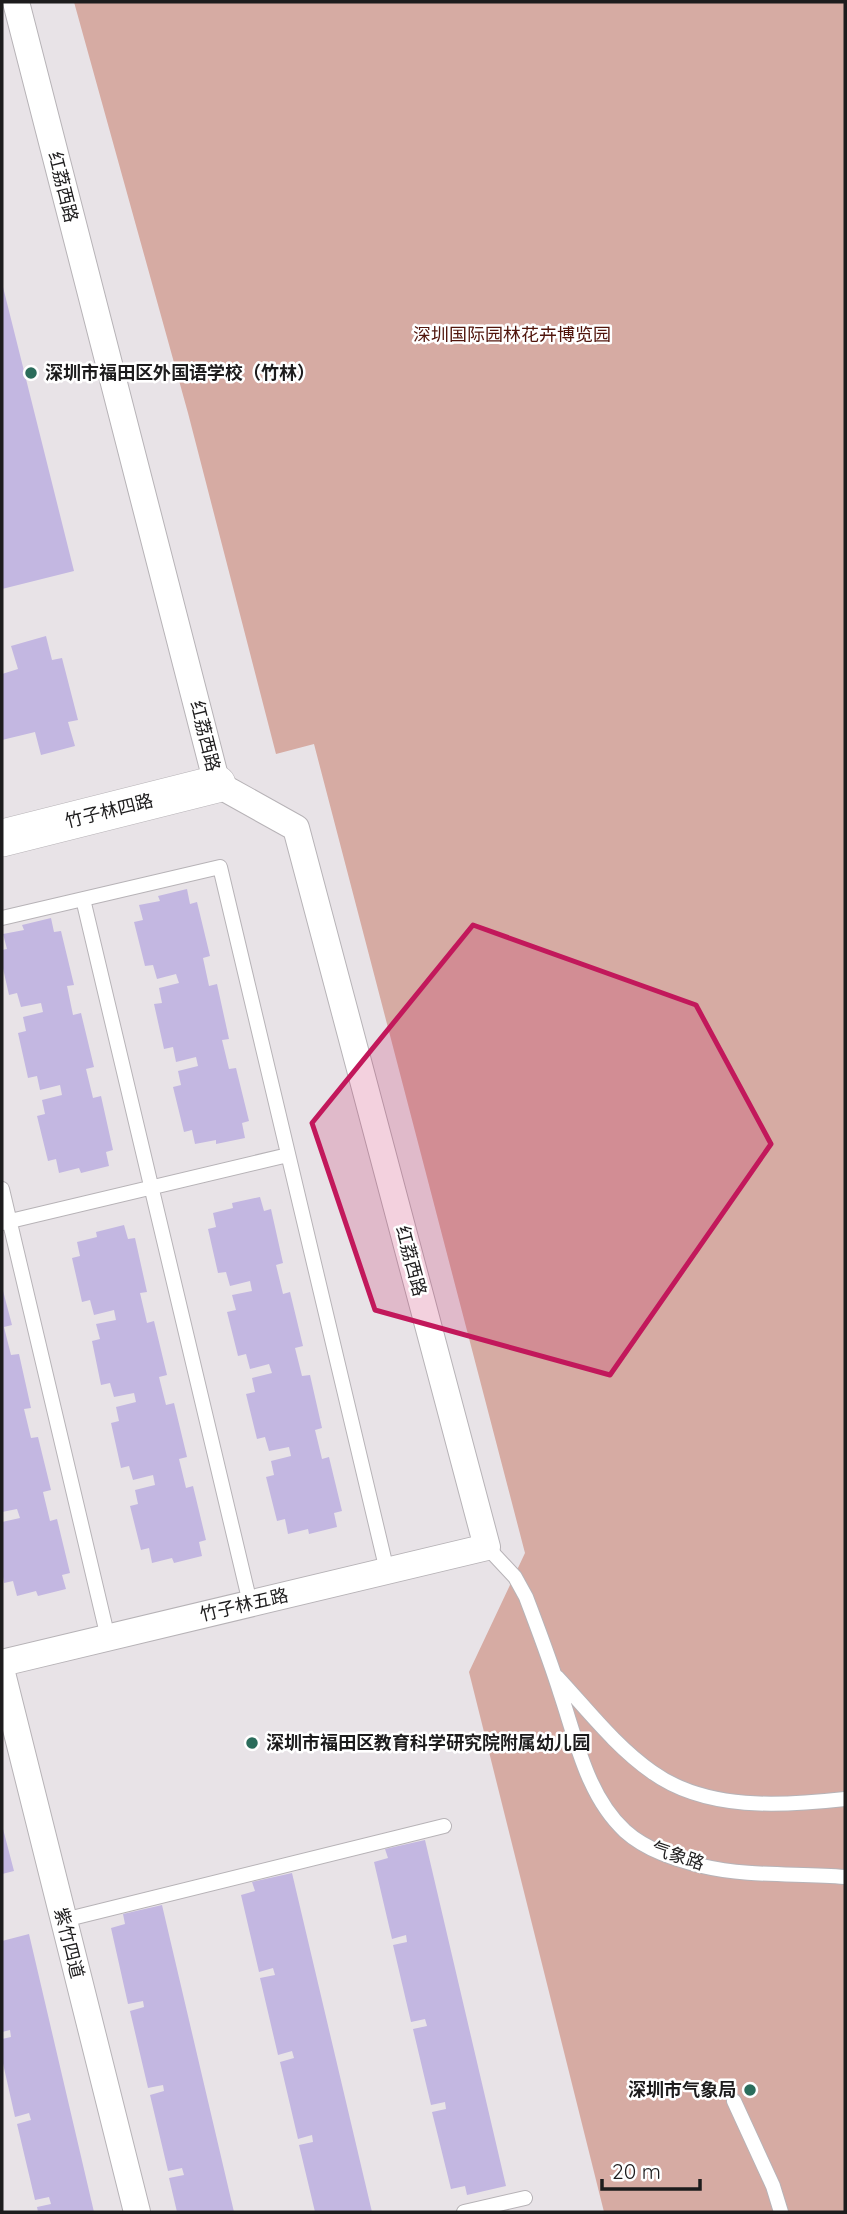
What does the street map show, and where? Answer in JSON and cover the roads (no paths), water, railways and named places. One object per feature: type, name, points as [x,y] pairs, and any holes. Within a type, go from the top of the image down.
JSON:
[{"type":"street","name":"红荔西路","points":[[16,2],[217,784],[296,828],[487,1547]]},
{"type":"street","name":"竹子林四路","points":[[2,838],[217,784]]},
{"type":"street","name":"竹子林五路","points":[[2,1663],[487,1547]]},
{"type":"street","name":"紫竹四道","points":[[2,1673],[137,2212]]},
{"type":"lane","points":[[2,918],[220,867],[387,1571]]},
{"type":"lane","points":[[83,899],[250,1603]]},
{"type":"lane","points":[[6,1222],[288,1155]]},
{"type":"lane","points":[[2,1189],[6,1222],[108,1638]]},
{"type":"lane","name":"气象路","points":[[487,1547],[515,1577],[526,1597],[588,1776],[605,1808],[625,1831],[646,1846],[674,1858],[704,1866],[740,1871],[845,1877]]},
{"type":"lane","points":[[554,1674],[619,1745],[652,1772],[677,1787],[710,1798],[749,1802],[794,1803],[845,1799]]},
{"type":"lane","points":[[64,1920],[444,1826]]},
{"type":"lane","points":[[734,2101],[773,2186],[781,2212]]},
{"type":"lane","points":[[464,2212],[525,2198]]},
{"type":"place","name":"深圳市福田区外国语学校（竹林）","points":[[31,373]]},
{"type":"place","name":"深圳市福田区教育科学研究院附属幼儿园","points":[[252,1743]]},
{"type":"place","name":"深圳市气象局","points":[[750,2090]]},
{"type":"park label","name":"深圳国际园林花卉博览园","points":[[512,335]]}]
